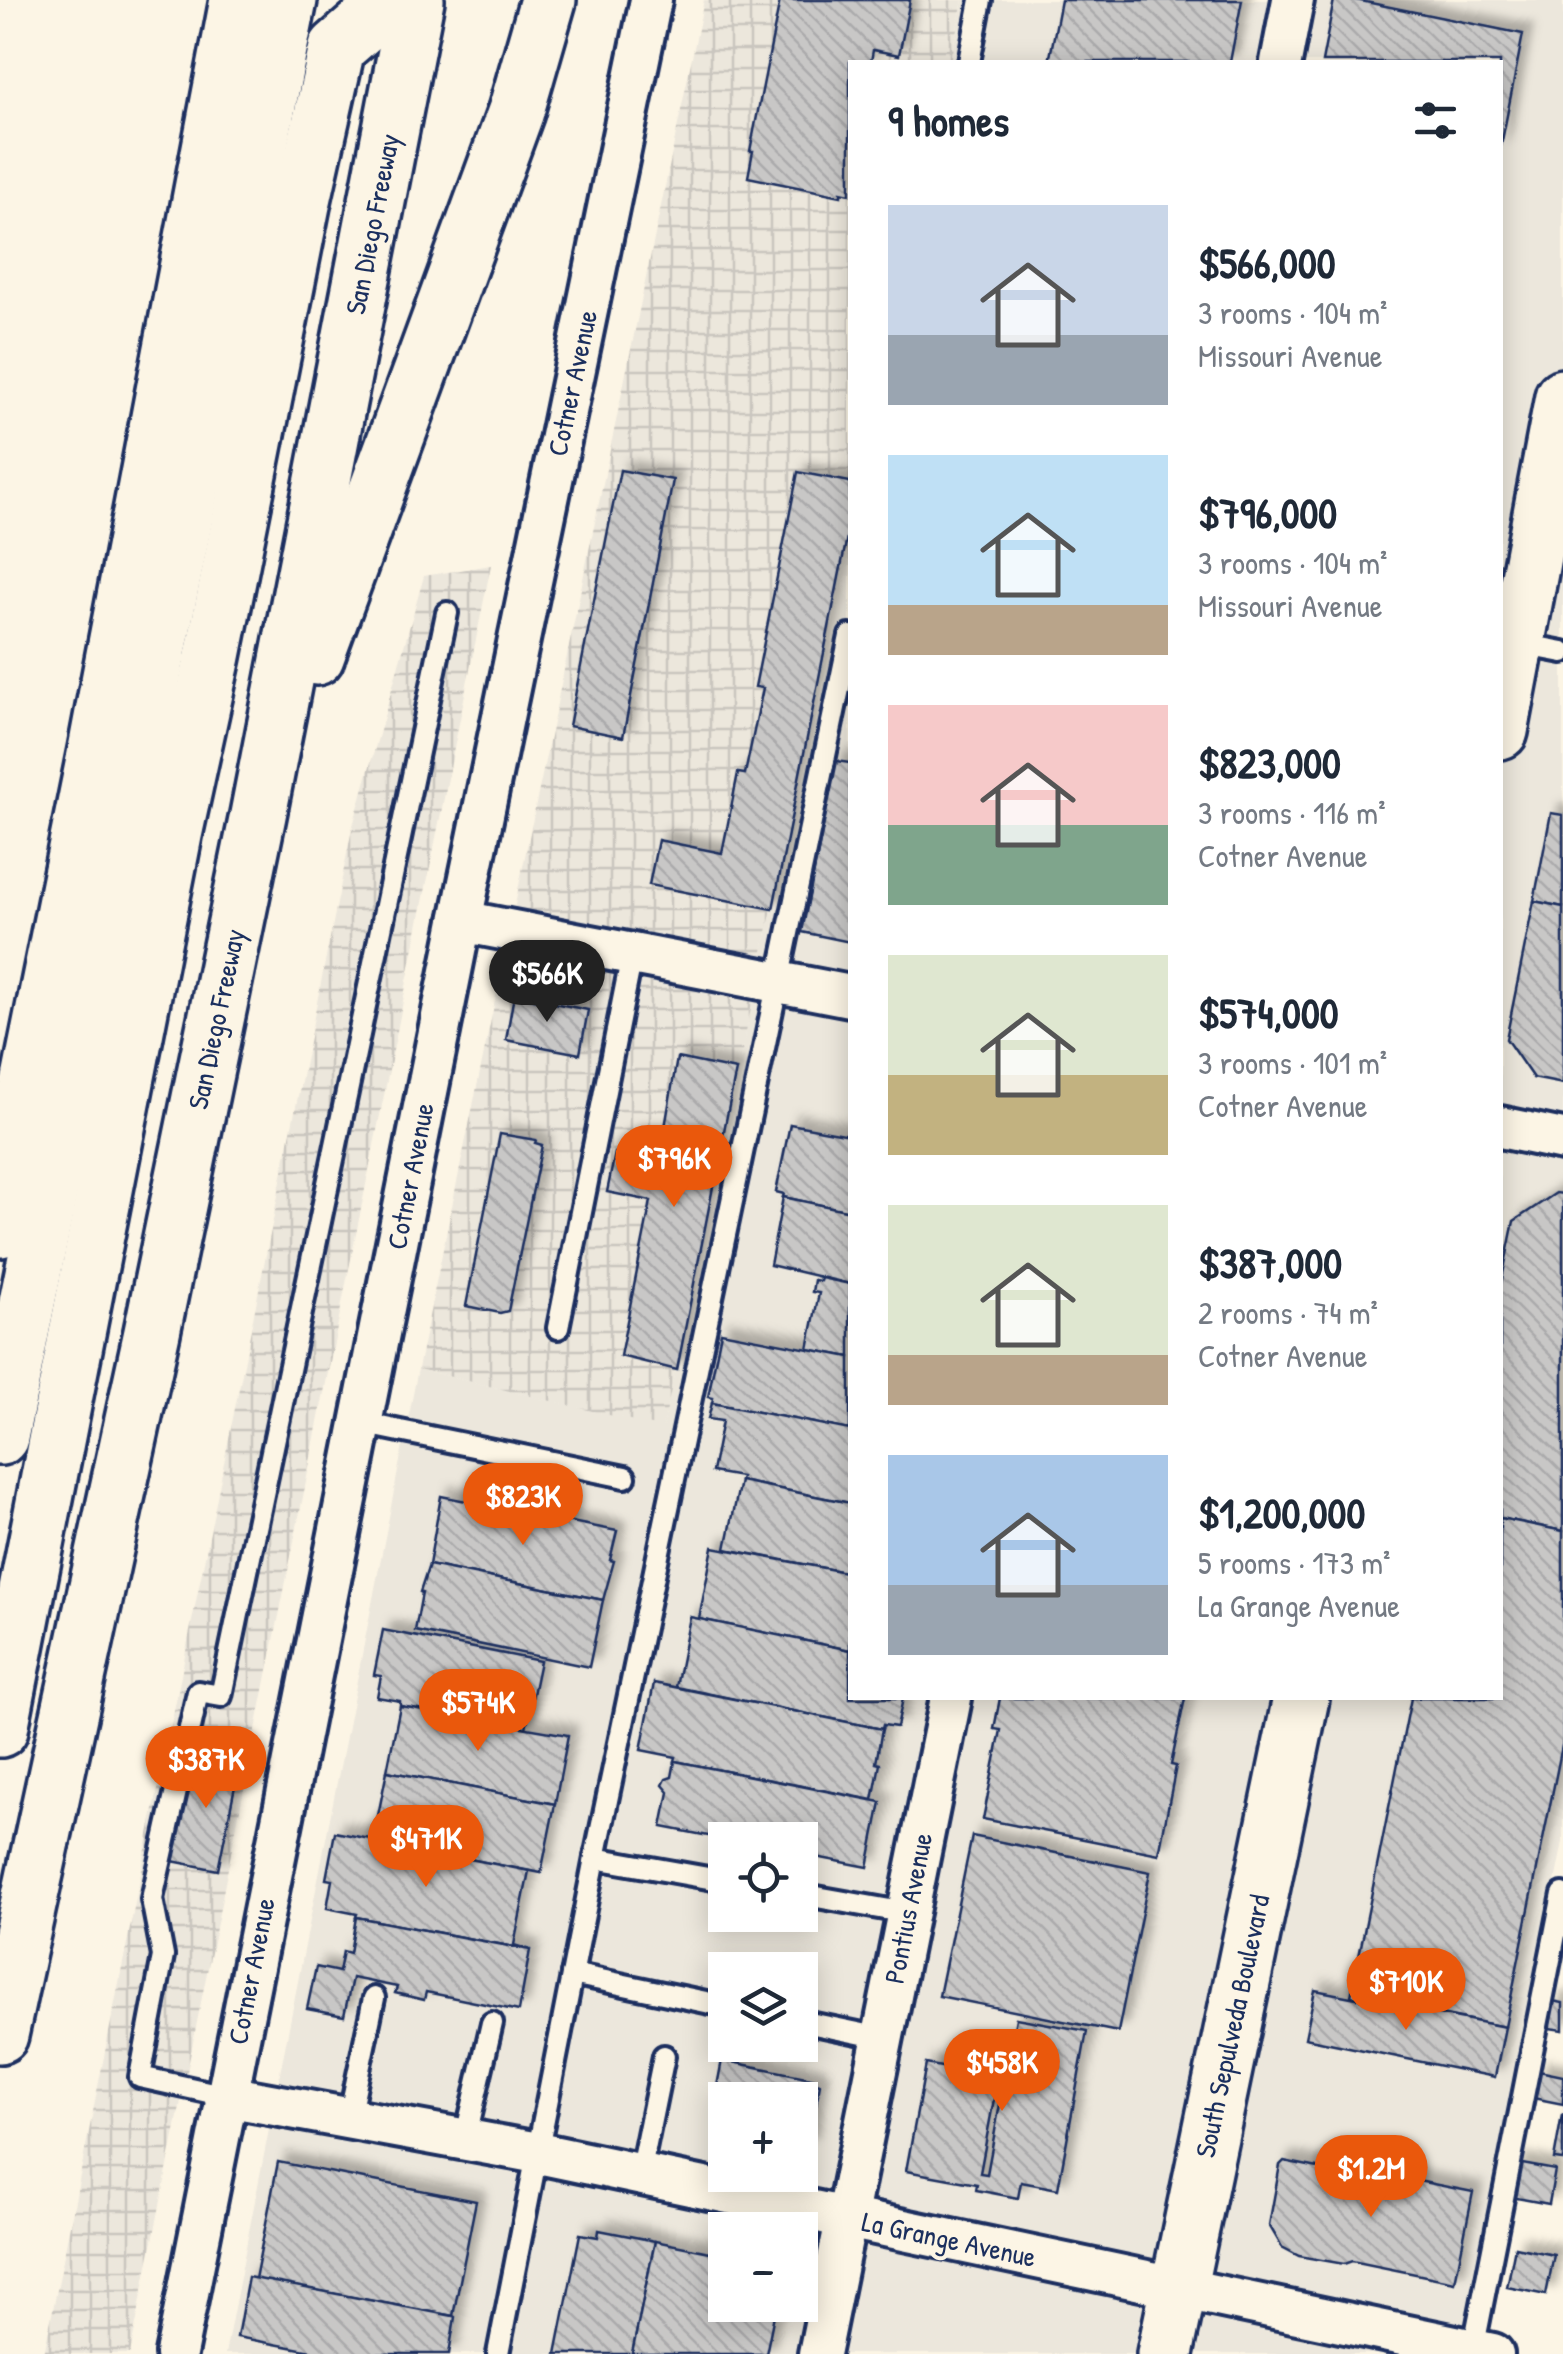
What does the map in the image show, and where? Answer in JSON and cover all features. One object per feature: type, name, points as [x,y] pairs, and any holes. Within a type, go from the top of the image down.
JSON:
[{"type":"main road","points":[[0,1437],[289,0]]},
{"type":"main road","points":[[0,1729],[174,835],[337,48],[392,0]]},
{"type":"main road","name":"San Diego Freeway","points":[[0,2035],[152,1332],[258,815],[416,0]]},
{"type":"main road","points":[[258,815],[516,111],[548,0]]},
{"type":"main road","points":[[0,1229],[96,750],[224,16]]},
{"type":"main road","points":[[1503,725],[1540,648],[1563,397]]},
{"type":"main road","name":"South Sepulveda Boulevard","points":[[1165,2354],[1302,1700]]},
{"type":"street","name":"Cotner Avenue","points":[[176,2354],[462,921],[651,0]]},
{"type":"street","points":[[1281,60],[1293,0]]},
{"type":"street","points":[[462,921],[848,996]]},
{"type":"street","points":[[1503,1128],[1563,1140]]},
{"type":"street","name":"Pontius Avenue","points":[[819,2354],[951,1700]]},
{"type":"street","name":"La Grange Avenue","points":[[226,2096],[538,2153],[1483,2352]]},
{"type":"lane","points":[[968,60],[982,0]]},
{"type":"lane","points":[[226,2096],[140,2077],[163,1956],[152,1900],[198,1692],[221,1696],[447,613]]},
{"type":"lane","points":[[498,2354],[595,1858],[848,646]]},
{"type":"lane","points":[[558,1328],[632,954]]},
{"type":"lane","points":[[361,1423],[625,1476]]},
{"type":"lane","points":[[595,1858],[708,1878]]},
{"type":"lane","points":[[1483,2352],[1563,1894]]},
{"type":"lane","points":[[818,1897],[907,1913]]},
{"type":"lane","points":[[572,1974],[708,2002]]},
{"type":"lane","points":[[349,2118],[374,1998]]},
{"type":"lane","points":[[466,2140],[492,2024]]},
{"type":"lane","points":[[818,2025],[882,2038]]},
{"type":"lane","points":[[640,2174],[664,2056]]},
{"type":"shaded area","points":[[704,0],[963,0],[950,60],[848,60],[848,547],[663,1428],[418,1369]]},
{"type":"shaded area","points":[[963,0],[1563,0],[1563,1842],[1460,2354],[225,2354],[418,1369],[663,1427],[848,547],[848,1700],[1503,1700],[1503,60],[950,60]]},
{"type":"shaded area","points":[[491,565],[130,2354],[44,2354],[352,829],[424,576]]},
{"type":"building","points":[[780,0],[910,0],[899,55],[873,50],[871,60],[848,60],[848,194],[841,192],[841,196],[748,177]]},
{"type":"building","points":[[1061,0],[1242,0],[1230,60],[1049,60]]},
{"type":"building","points":[[1334,0],[1356,0],[1523,34],[1503,136],[1503,60],[1322,60]]},
{"type":"building","points":[[620,470],[673,480],[623,737],[569,726]]},
{"type":"building","points":[[798,472],[848,482],[848,532],[773,909],[649,885],[658,840],[722,853],[738,773],[745,774],[763,688],[755,687]]},
{"type":"building","points":[[836,761],[848,763],[848,942],[802,932]]},
{"type":"building","points":[[1551,813],[1563,815],[1563,907],[1534,901]]},
{"type":"building","points":[[1534,901],[1563,907],[1563,1084],[1533,1078],[1506,1039]]},
{"type":"building","points":[[514,995],[588,1010],[580,1054],[506,1040]]},
{"type":"building","points":[[677,1058],[736,1070],[677,1370],[620,1356],[651,1201],[607,1192],[615,1153],[659,1162]]},
{"type":"building","points":[[790,1124],[848,1135],[848,1211],[783,1197],[784,1194],[776,1192]]},
{"type":"building","points":[[500,1134],[536,1140],[542,1145],[508,1311],[500,1313],[466,1306]]},
{"type":"building","points":[[1556,1193],[1563,1194],[1563,1531],[1503,1519],[1503,1274],[1514,1221]]},
{"type":"building","points":[[783,1197],[848,1211],[848,1284],[770,1265]]},
{"type":"building","points":[[821,1278],[848,1284],[848,1357],[808,1349],[819,1293],[812,1292],[814,1280]]},
{"type":"building","points":[[721,1332],[848,1357],[848,1430],[712,1403],[713,1398],[708,1397]]},
{"type":"building","points":[[712,1403],[848,1430],[848,1503],[712,1472],[722,1421],[708,1419]]},
{"type":"building","points":[[740,1481],[848,1503],[848,1573],[726,1549]]},
{"type":"building","points":[[441,1496],[617,1531],[610,1560],[614,1561],[603,1600],[429,1565]]},
{"type":"building","points":[[1503,1519],[1563,1531],[1563,1741],[1505,2027],[1351,1996],[1411,1700],[1503,1700]]},
{"type":"building","points":[[713,1547],[848,1573],[848,1650],[699,1619]]},
{"type":"building","points":[[429,1565],[603,1600],[589,1667],[415,1631],[420,1592]]},
{"type":"building","points":[[690,1617],[848,1650],[848,1700],[903,1700],[897,1727],[883,1725],[882,1729],[676,1687]]},
{"type":"building","points":[[383,1630],[540,1661],[526,1728],[400,1706],[400,1701],[377,1697],[381,1676],[374,1675]]},
{"type":"building","points":[[654,1683],[882,1729],[873,1800],[675,1761],[676,1757],[641,1750]]},
{"type":"building","points":[[1000,1700],[1185,1700],[1159,1854],[983,1819],[1001,1730],[994,1729]]},
{"type":"building","points":[[400,1706],[568,1735],[555,1804],[387,1771]]},
{"type":"building","points":[[194,1752],[240,1761],[218,1870],[172,1861]]},
{"type":"building","points":[[675,1761],[881,1802],[868,1867],[818,1857],[818,1822],[708,1822],[708,1836],[662,1827],[669,1792],[663,1785],[672,1777]]},
{"type":"building","points":[[387,1771],[555,1804],[541,1873],[373,1840]]},
{"type":"building","points":[[335,1832],[529,1871],[514,1945],[530,1950],[327,1908],[332,1880],[326,1879]]},
{"type":"building","points":[[972,1836],[1150,1872],[1118,2032],[939,1996]]},
{"type":"building","points":[[356,1917],[530,1950],[519,2011],[426,1992],[424,2000],[395,1993],[397,1987],[352,1978],[344,2016],[307,2009],[316,1967],[339,1972],[343,1951],[350,1953]]},
{"type":"building","points":[[1315,1990],[1505,2027],[1495,2077],[1305,2038]]},
{"type":"building","points":[[1553,2001],[1563,2003],[1563,2030],[1549,2028]]},
{"type":"building","points":[[1016,2018],[1087,2031],[1058,2189],[1021,2182],[1018,2198],[976,2190],[977,2184],[906,2171],[926,2064],[998,2078],[980,2173],[987,2174]]},
{"type":"building","points":[[722,2062],[816,2079],[816,2082],[718,2082]]},
{"type":"building","points":[[1539,2071],[1563,2076],[1563,2104],[1533,2098]]},
{"type":"building","points":[[1563,2115],[1563,2160],[1554,2159]]},
{"type":"building","points":[[1284,2161],[1367,2178],[1368,2171],[1473,2192],[1455,2282],[1352,2261],[1344,2264],[1299,2256],[1282,2247],[1269,2225]]},
{"type":"building","points":[[278,2162],[476,2201],[453,2316],[255,2279]]},
{"type":"building","points":[[1517,2163],[1555,2170],[1549,2204],[1511,2197]]},
{"type":"building","points":[[599,2230],[655,2241],[632,2354],[556,2354],[580,2234],[598,2237]]},
{"type":"building","points":[[655,2241],[708,2252],[708,2322],[773,2322],[766,2354],[632,2354]]},
{"type":"building","points":[[1515,2247],[1554,2255],[1546,2295],[1507,2287]]},
{"type":"building","points":[[248,2277],[453,2316],[449,2354],[327,2354],[237,2337]]}]
